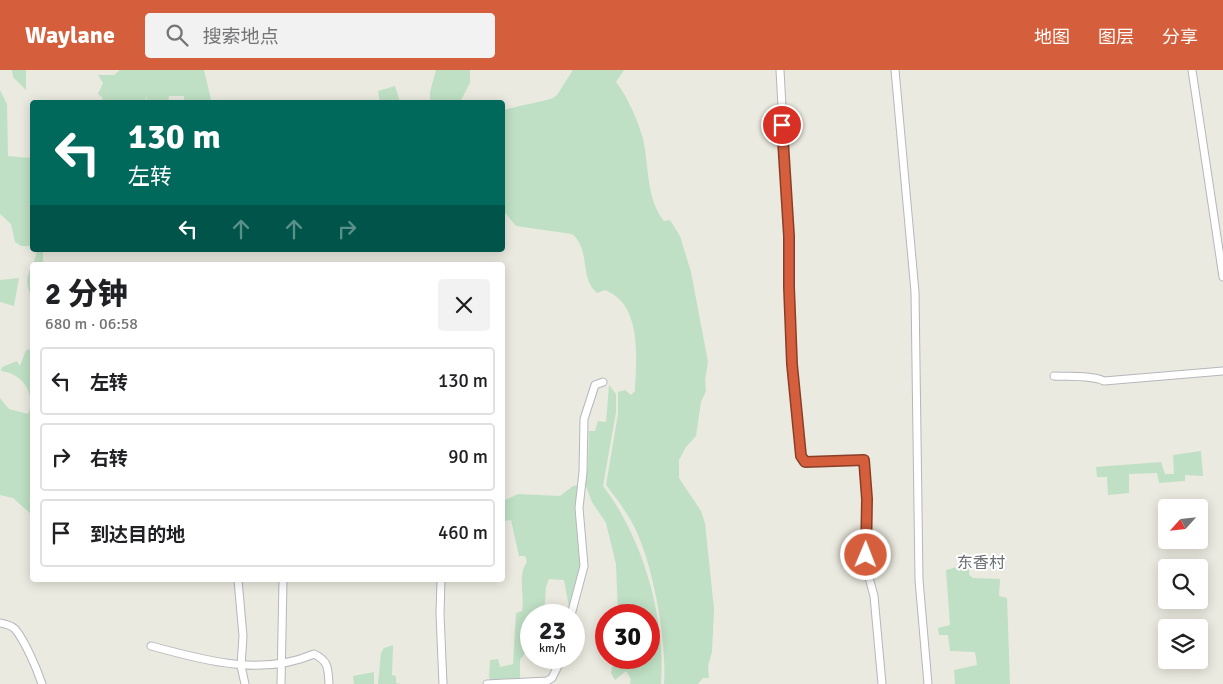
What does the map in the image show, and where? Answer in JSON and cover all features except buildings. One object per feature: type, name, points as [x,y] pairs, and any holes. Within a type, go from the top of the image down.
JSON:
[{"type":"street","points":[[780,70],[789,236],[792,364],[801,456],[805,462],[864,460],[867,499],[866,555],[868,574],[874,596],[882,684]]},
{"type":"street","points":[[895,70],[915,292],[919,580],[928,684]]},
{"type":"street","points":[[1192,70],[1223,277]]},
{"type":"street","points":[[1054,376],[1085,379],[1096,378],[1104,381],[1223,371]]},
{"type":"street","points":[[574,604],[584,566],[579,508],[583,472],[584,420],[595,386],[603,382]]},
{"type":"street","points":[[238,582],[243,636],[242,666],[245,684]]},
{"type":"street","points":[[281,684],[280,662],[284,610],[283,582]]},
{"type":"street","points":[[441,582],[440,623],[443,684]]},
{"type":"street","points":[[0,623],[7,624],[15,629],[35,666],[42,684]]},
{"type":"street","points":[[151,646],[206,661],[242,666],[280,662],[304,658],[314,654],[324,659],[327,664],[329,684]]},
{"type":"street","points":[[487,684],[547,681],[552,678],[556,669]]},
{"type":"green space","points":[[12,70],[26,70],[26,90],[13,77]]},
{"type":"green space","points":[[120,70],[204,70],[211,100],[184,100],[184,96],[169,96],[168,100],[147,100],[146,96],[146,100],[102,100],[103,98],[98,94],[103,83],[98,75],[114,75]]},
{"type":"green space","points":[[436,70],[470,70],[470,83],[461,100],[430,100],[430,92]]},
{"type":"green space","points":[[573,70],[624,70],[616,82],[628,102],[641,132],[654,203],[664,221],[670,220],[680,236],[691,272],[708,362],[705,380],[706,391],[701,402],[696,436],[686,447],[679,460],[679,478],[701,511],[705,523],[714,609],[712,652],[708,666],[709,678],[703,678],[698,684],[664,684],[664,650],[660,604],[658,604],[645,555],[637,533],[630,518],[606,485],[618,414],[618,392],[625,390],[631,395],[635,391],[636,349],[635,334],[631,320],[626,308],[617,297],[605,290],[597,293],[592,287],[588,280],[581,247],[578,240],[572,234],[516,226],[505,212],[505,110],[551,99],[557,95]]},
{"type":"green space","points":[[395,86],[399,100],[380,100],[378,91]]},
{"type":"green space","points":[[0,90],[7,104],[8,156],[30,158],[30,246],[21,246],[15,242],[11,224],[0,214]]},
{"type":"green space","points":[[36,252],[43,252],[43,262],[33,262]]},
{"type":"green space","points":[[30,272],[30,294],[27,282]]},
{"type":"green space","points":[[19,278],[14,306],[0,302],[0,280]]},
{"type":"green space","points":[[30,349],[30,399],[29,392],[21,380],[16,376],[1,371],[2,367],[17,361],[20,366],[26,350]]},
{"type":"green space","points":[[609,385],[616,394],[616,412],[603,486],[630,530],[649,580],[655,604],[618,604],[616,564],[606,523],[592,502],[584,481],[588,467],[589,431],[595,431],[598,421],[606,422]]},
{"type":"green space","points":[[0,398],[9,409],[28,414],[30,406],[30,513],[13,498],[0,495]]},
{"type":"green space","points":[[1201,451],[1203,476],[1185,475],[1185,481],[1159,483],[1157,473],[1129,474],[1129,493],[1108,495],[1107,477],[1097,477],[1096,467],[1161,462],[1165,474],[1174,474],[1173,455]]},
{"type":"green space","points":[[579,485],[582,558],[570,604],[564,580],[549,579],[546,587],[545,604],[523,604],[522,573],[527,562],[525,556],[519,556],[511,520],[505,521],[505,500],[518,494],[560,496],[573,486]]},
{"type":"green space","points":[[964,565],[969,566],[969,575],[973,578],[1000,579],[999,596],[1007,598],[1010,684],[955,684],[954,670],[977,665],[975,652],[950,651],[948,635],[939,635],[938,628],[950,625],[946,570]]},
{"type":"green space","points":[[520,612],[520,680],[491,682],[489,677],[490,660],[498,659],[500,667],[513,664],[516,613]]},
{"type":"green space","points":[[660,633],[661,684],[630,684],[631,679],[626,671],[615,680],[611,673],[612,669],[660,669]]},
{"type":"green space","points":[[393,645],[392,675],[396,676],[396,683],[401,684],[378,684],[381,653],[384,648]]},
{"type":"green space","points":[[374,672],[374,684],[354,684],[353,676]]},
{"type":"district","name":"东香村","points":[[981,562]]},
{"type":"route","points":[[782,125],[789,236],[792,364],[801,456],[805,462],[864,460],[867,499],[866,555]]}]
